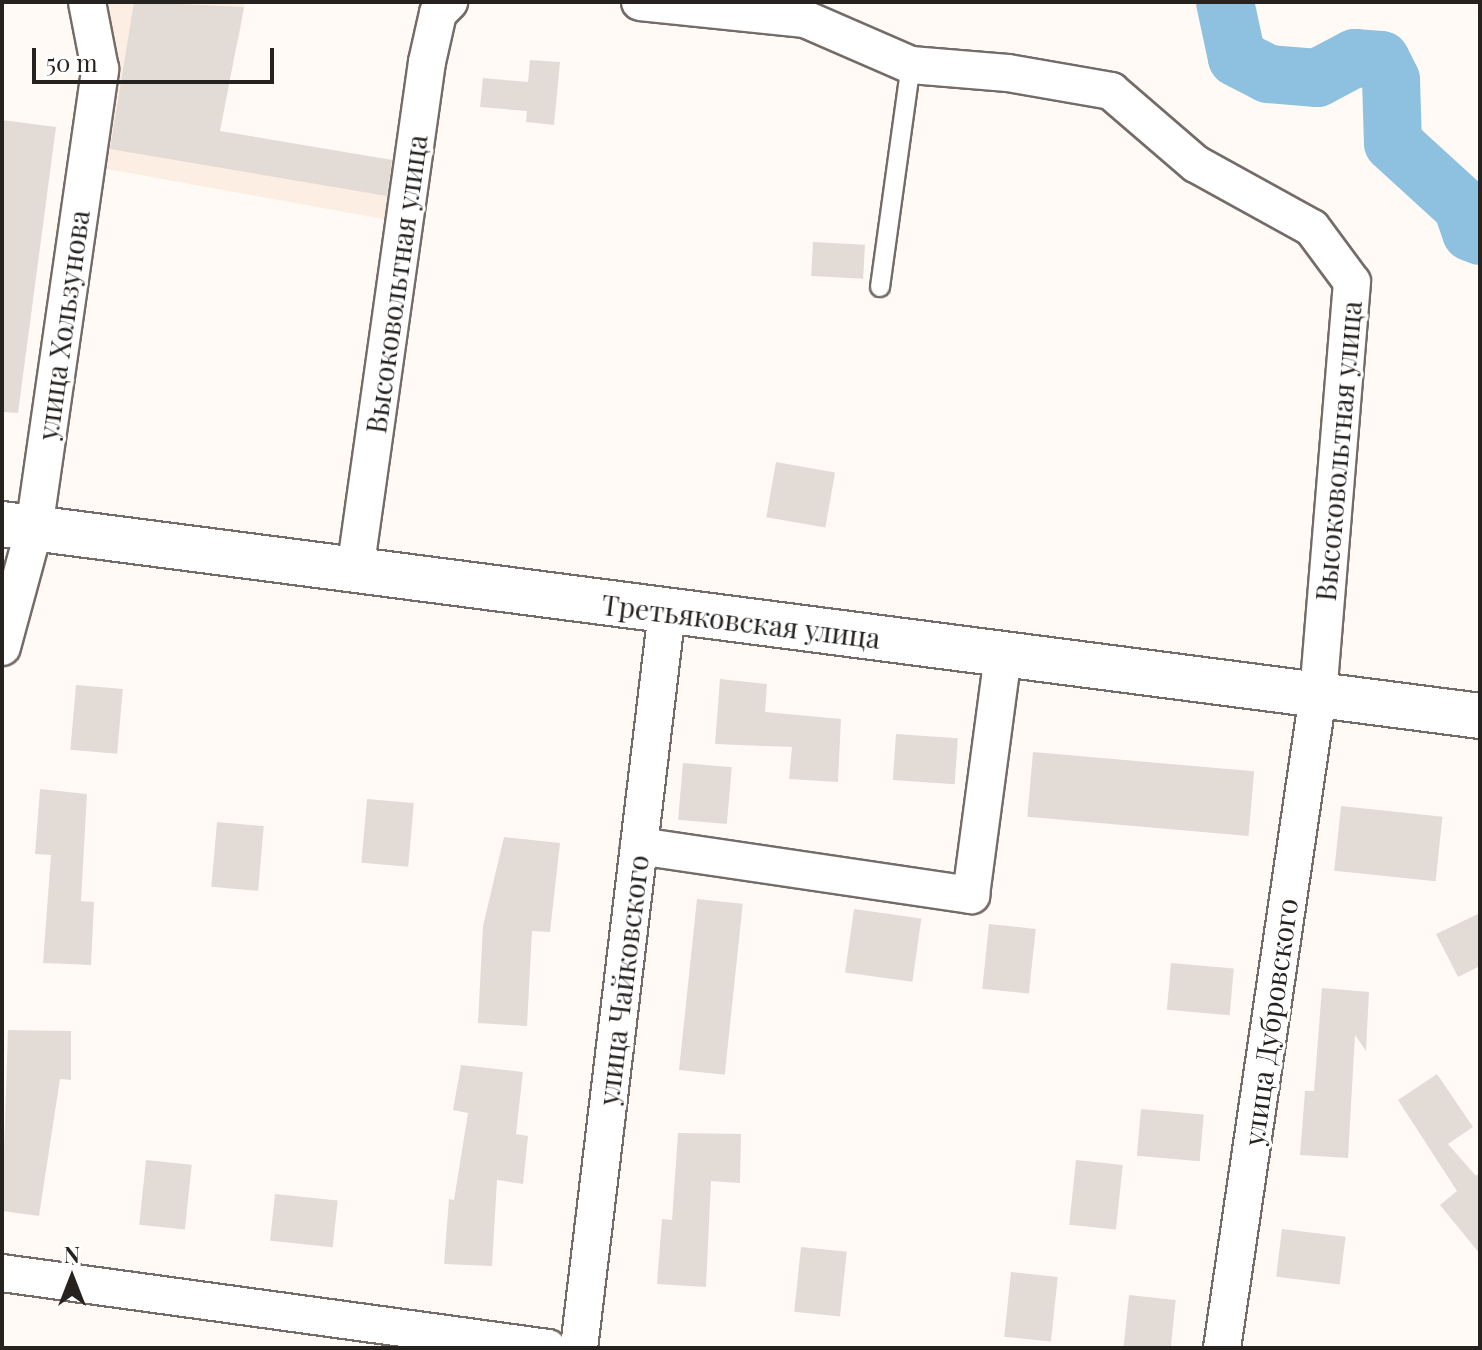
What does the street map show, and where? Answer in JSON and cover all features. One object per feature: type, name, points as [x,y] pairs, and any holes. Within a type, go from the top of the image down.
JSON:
[{"type":"street","name":"улица Хользунова","points":[[2,647],[18,526],[100,69],[87,2]]},
{"type":"street","name":"Высоковольтная улица","points":[[355,571],[427,62],[438,13],[449,2]]},
{"type":"street","name":"Высоковольтная улица","points":[[640,2],[805,19],[911,65],[1008,73],[1111,91],[1196,164],[1312,228],[1352,282],[1318,695]]},
{"type":"street","name":"Третьяковская улица","points":[[18,526],[1480,716]]},
{"type":"street","name":"улица Чайковского","points":[[579,1348],[667,611]]},
{"type":"street","points":[[639,846],[971,895],[1003,654]]},
{"type":"street","name":"улица Дубровского","points":[[1222,1348],[1318,695]]},
{"type":"street","points":[[2,1273],[540,1348]]},
{"type":"lane","points":[[880,287],[911,65]]},
{"type":"shaded area","points":[[96,2],[245,2],[239,39],[206,129],[398,161],[406,223],[96,167]]},
{"type":"building","points":[[134,2],[244,7],[220,131],[392,160],[387,196],[110,149]]},
{"type":"building","points":[[530,60],[560,62],[554,125],[526,122],[527,111],[480,107],[483,78],[528,82]]},
{"type":"building","points":[[2,120],[56,127],[18,413],[2,412]]},
{"type":"building","points":[[813,242],[865,245],[863,279],[811,276]]},
{"type":"building","points":[[776,462],[835,472],[825,528],[766,517]]},
{"type":"building","points":[[720,679],[767,684],[765,712],[841,719],[838,782],[789,779],[792,747],[715,744]]},
{"type":"building","points":[[76,685],[123,689],[117,754],[70,750]]},
{"type":"building","points":[[896,734],[958,738],[955,784],[893,780]]},
{"type":"building","points":[[1033,752],[1254,771],[1248,836],[1027,817]]},
{"type":"building","points":[[683,763],[732,767],[727,824],[678,820]]},
{"type":"building","points":[[40,789],[87,794],[81,901],[94,902],[91,965],[43,963],[51,855],[35,854]]},
{"type":"building","points":[[367,799],[414,803],[408,867],[361,863]]},
{"type":"building","points":[[1341,806],[1442,817],[1436,881],[1334,871]]},
{"type":"building","points":[[217,822],[264,826],[258,891],[211,887]]},
{"type":"building","points":[[504,837],[560,843],[550,932],[532,931],[527,1026],[478,1023],[483,926]]},
{"type":"building","points":[[697,899],[743,904],[725,1075],[679,1070]]},
{"type":"building","points":[[854,909],[921,918],[912,982],[845,972]]},
{"type":"building","points":[[1480,913],[1480,966],[1458,977],[1436,934]]},
{"type":"building","points":[[989,924],[1036,929],[1029,994],[982,989]]},
{"type":"building","points":[[1171,963],[1234,968],[1230,1015],[1167,1010]]},
{"type":"building","points":[[1322,988],[1369,992],[1366,1051],[1355,1035],[1348,1158],[1300,1155],[1305,1091],[1314,1091]]},
{"type":"building","points":[[8,1030],[71,1031],[71,1080],[60,1079],[39,1216],[2,1211]]},
{"type":"building","points":[[461,1065],[523,1072],[516,1134],[528,1136],[523,1184],[497,1180],[492,1266],[444,1264],[449,1199],[454,1200],[468,1113],[453,1110]]},
{"type":"building","points":[[1437,1074],[1473,1127],[1448,1144],[1476,1176],[1480,1172],[1480,1254],[1440,1205],[1457,1191],[1398,1100]]},
{"type":"building","points":[[1141,1109],[1204,1114],[1200,1161],[1137,1156]]},
{"type":"building","points":[[678,1133],[741,1134],[740,1183],[711,1181],[706,1287],[657,1284],[662,1219],[672,1220]]},
{"type":"building","points":[[146,1160],[192,1165],[185,1229],[139,1225]]},
{"type":"building","points":[[1076,1160],[1123,1165],[1116,1230],[1069,1225]]},
{"type":"building","points":[[275,1194],[338,1201],[333,1247],[270,1241]]},
{"type":"building","points":[[1282,1229],[1346,1237],[1340,1284],[1276,1277]]},
{"type":"building","points":[[801,1247],[847,1252],[840,1316],[794,1312]]},
{"type":"building","points":[[1011,1272],[1058,1277],[1051,1342],[1004,1337]]},
{"type":"building","points":[[1129,1295],[1176,1300],[1171,1348],[1123,1348]]},
{"type":"waterway","points":[[1225,2],[1237,58],[1268,74],[1317,78],[1355,58],[1381,60],[1391,80],[1393,143],[1462,206],[1471,232],[1480,236]]}]
